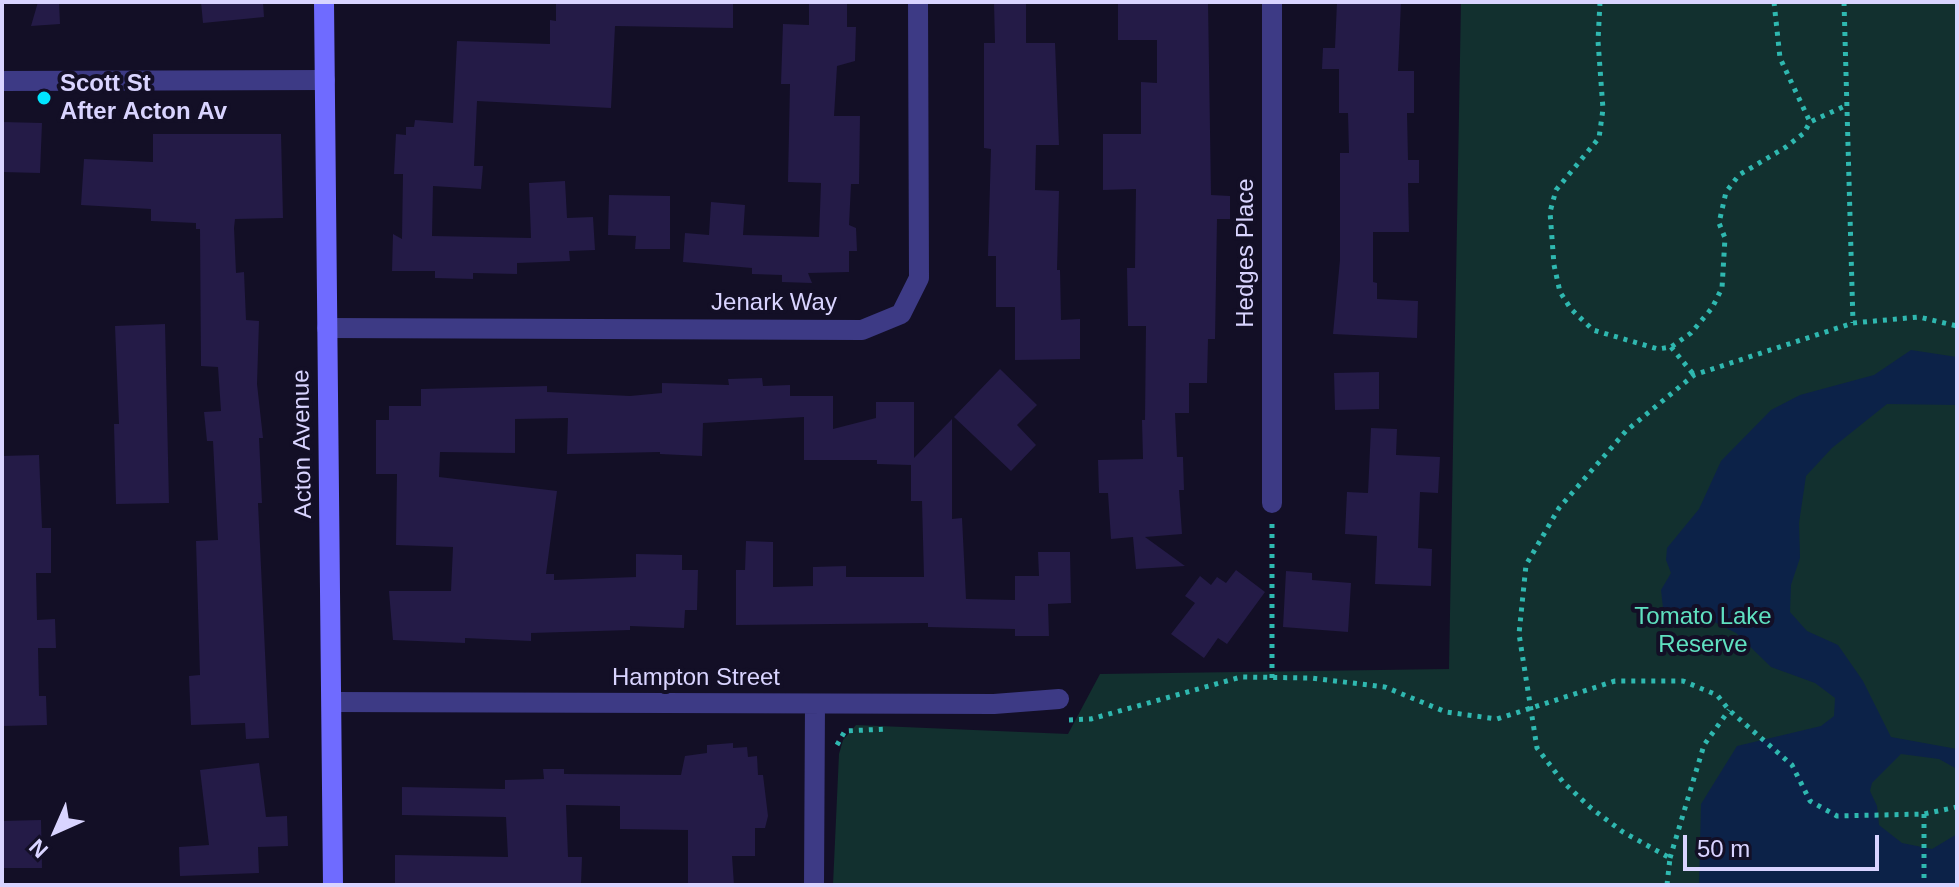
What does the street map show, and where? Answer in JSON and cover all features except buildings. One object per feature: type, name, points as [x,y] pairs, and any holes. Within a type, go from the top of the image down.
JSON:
[{"type":"street","name":"Acton Avenue","points":[[324,2],[333,885]]},
{"type":"street","name":"Jenark Way","points":[[327,328],[862,330],[901,314],[919,278],[918,2]]},
{"type":"street","name":"Hedges Place","points":[[1272,2],[1272,503]]},
{"type":"street","points":[[2,81],[325,80]]},
{"type":"street","name":"Hampton Street","points":[[333,702],[994,704],[1059,710]]},
{"type":"street","points":[[814,885],[815,704]]},
{"type":"path","points":[[1600,2],[1598,41],[1603,109],[1599,138],[1556,190],[1550,212],[1554,265],[1560,292],[1571,309],[1593,330],[1641,345],[1671,347],[1698,325],[1722,288],[1725,238],[1719,223],[1726,192],[1739,175],[1786,147],[1804,133],[1810,122],[1847,105]]},
{"type":"path","points":[[1774,2],[1780,58],[1810,122]]},
{"type":"path","points":[[1844,2],[1853,323]]},
{"type":"path","points":[[1670,858],[1623,832],[1563,782],[1537,748],[1519,634],[1526,565],[1559,508],[1626,431],[1694,375],[1853,323],[1919,317],[1957,326]]},
{"type":"path","points":[[1671,347],[1694,375]]},
{"type":"path","points":[[1272,503],[1272,678]]},
{"type":"path","points":[[1059,710],[1091,719],[1241,677],[1385,687],[1446,712],[1497,719],[1615,681],[1683,681],[1717,695],[1729,710],[1792,765],[1810,801],[1837,816],[1924,814],[1957,807]]},
{"type":"path","points":[[1667,885],[1670,858],[1704,745],[1729,710]]},
{"type":"path","points":[[836,747],[845,731],[891,729]]},
{"type":"path","points":[[1924,814],[1924,883]]},
{"type":"green space","name":"Tomato Lake Reserve","points":[[1461,2],[1957,2],[1957,885],[833,885],[839,754],[843,740],[856,725],[1068,734],[1100,674],[1449,669]]},
{"type":"water","points":[[1911,350],[1957,357],[1957,405],[1887,404],[1832,448],[1806,476],[1799,523],[1800,558],[1791,585],[1790,612],[1807,631],[1838,645],[1863,681],[1891,737],[1957,749],[1957,769],[1939,759],[1901,754],[1872,783],[1870,791],[1877,806],[1879,825],[1902,843],[1932,849],[1957,834],[1957,885],[1699,885],[1701,804],[1737,746],[1821,726],[1834,716],[1835,698],[1815,683],[1771,667],[1736,633],[1701,615],[1685,617],[1663,608],[1661,590],[1671,573],[1666,560],[1667,548],[1699,509],[1721,461],[1771,410],[1800,395],[1874,375]]},
{"type":"place","name":"Scott St After Acton Av","points":[[44,98]]}]
